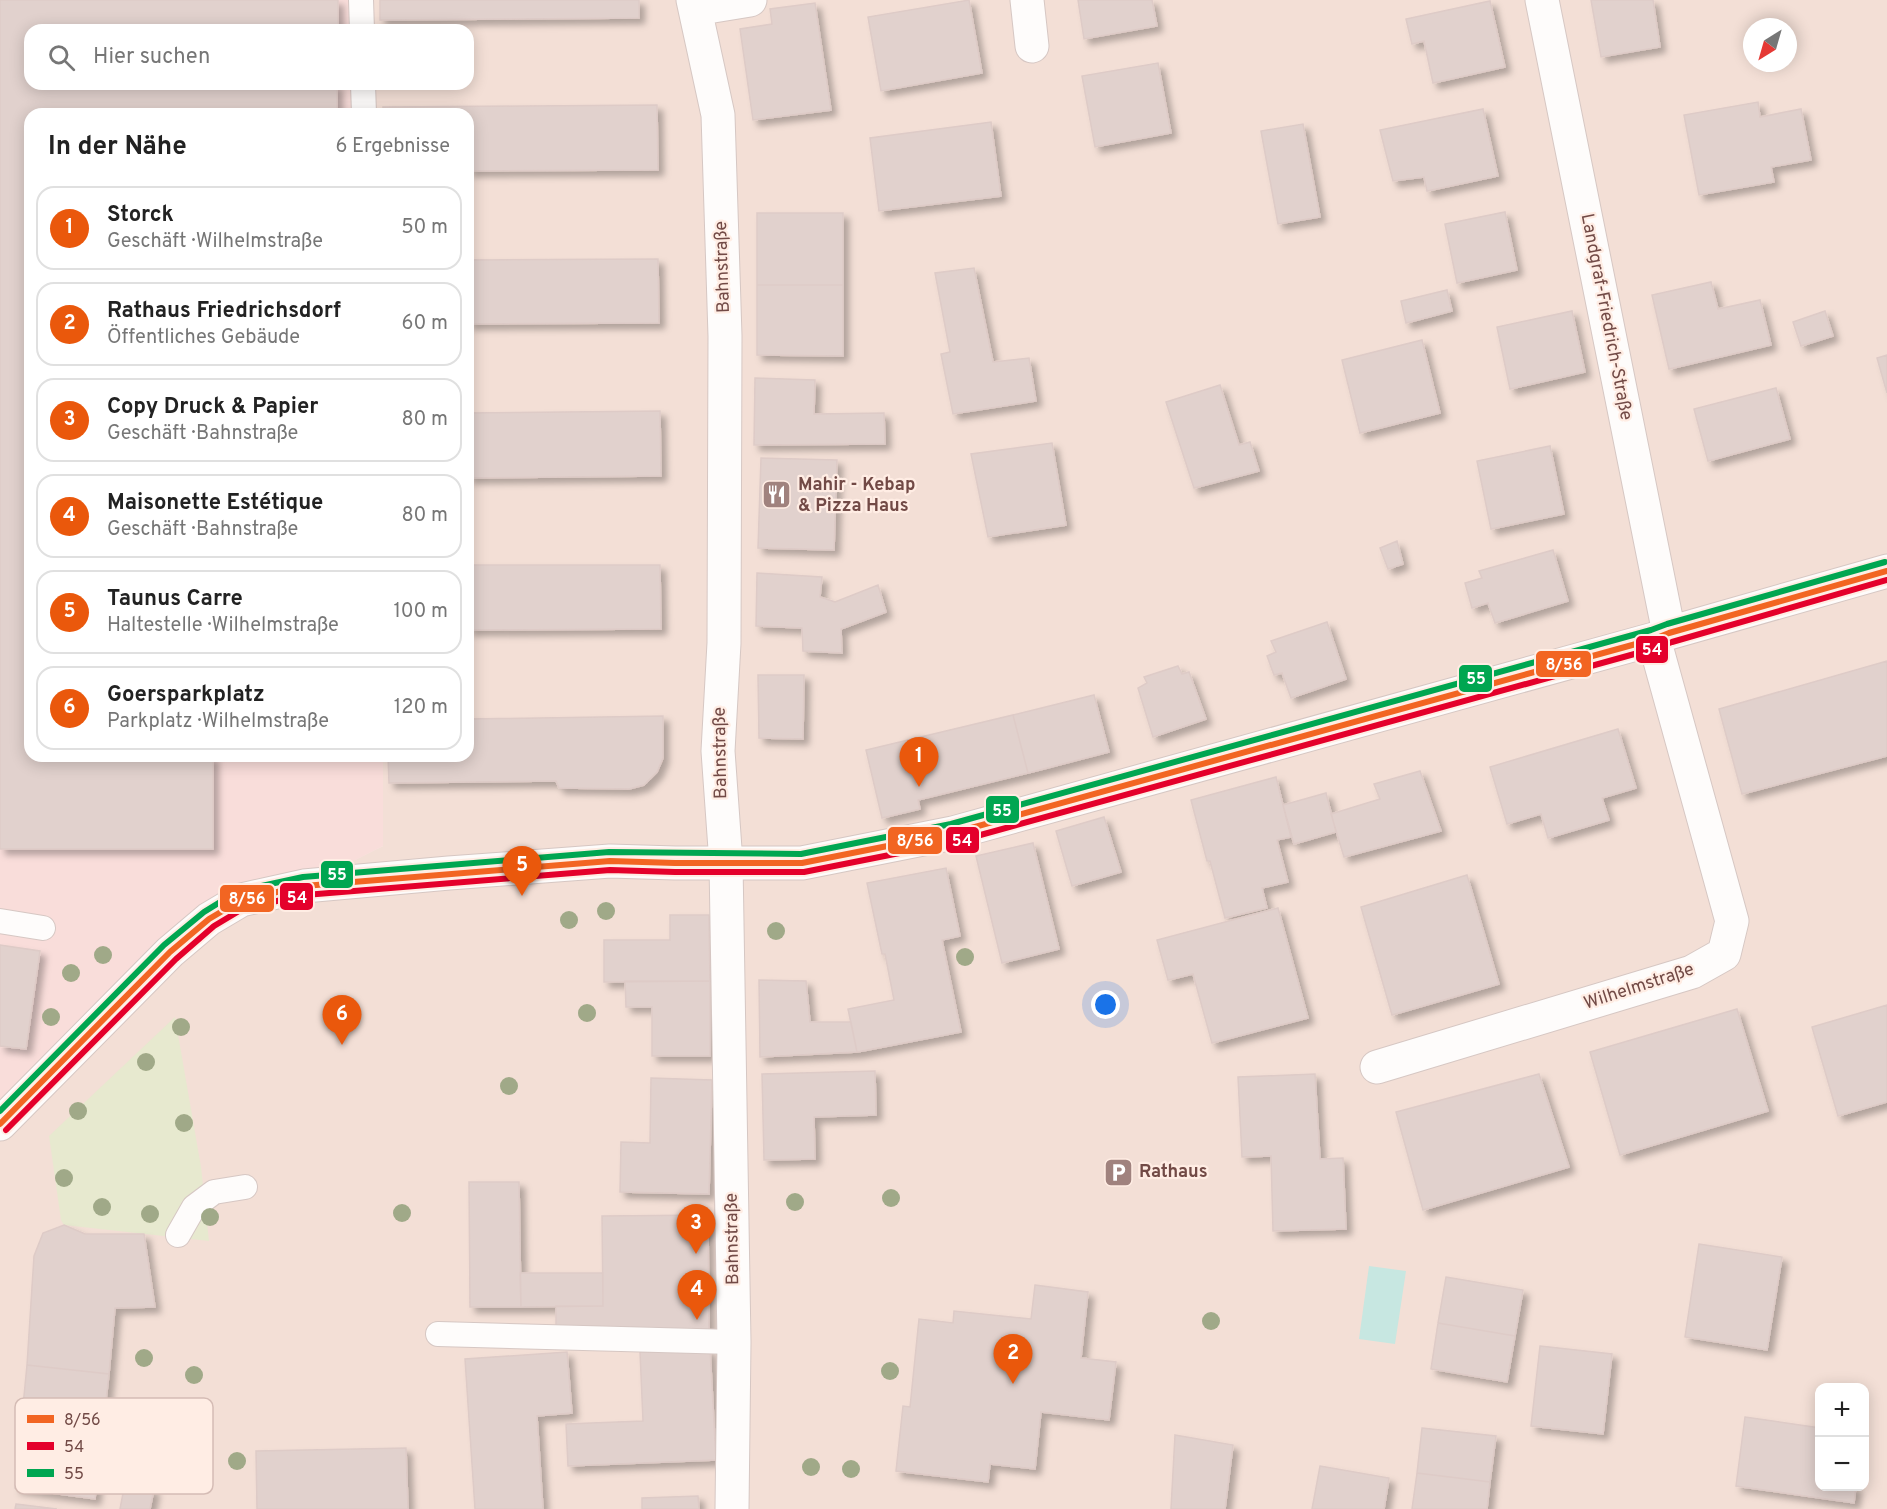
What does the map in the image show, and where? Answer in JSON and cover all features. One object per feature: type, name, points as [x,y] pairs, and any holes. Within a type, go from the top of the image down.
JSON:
[{"type":"street","points":[[694,4],[750,0]]},
{"type":"street","points":[[1027,0],[1032,46]]},
{"type":"street","name":"Landgraf-Friedrich-Straße","points":[[1542,0],[1662,636]]},
{"type":"street","name":"Bahnstraße","points":[[694,4],[718,115],[725,336],[724,643],[718,751],[726,863],[734,1342],[732,1509]]},
{"type":"street","points":[[0,1124],[170,952],[209,919],[241,900],[304,886],[610,861],[802,863],[953,833],[1662,636],[1887,571]]},
{"type":"street","name":"Wilhelmstraße","points":[[1377,1066],[1692,972],[1724,954],[1732,921],[1662,636]]},
{"type":"lane","points":[[361,0],[362,24]]},
{"type":"lane","points":[[363,90],[364,108]]},
{"type":"lane","points":[[0,921],[43,928]]},
{"type":"lane","points":[[178,1236],[194,1207],[214,1192],[245,1187]]},
{"type":"lane","points":[[438,1334],[734,1342]]},
{"type":"shaded area","points":[[0,0],[373,0],[373,24],[24,24],[24,90],[374,90],[375,108],[24,108],[24,762],[383,762],[383,846],[304,886],[241,900],[0,1124]]},
{"type":"shaded area","points":[[373,0],[1887,0],[1887,1509],[0,1509],[0,1124],[170,952],[383,846],[383,762],[474,762],[474,108],[375,108],[374,90],[474,90],[474,24],[373,24]]},
{"type":"green space","points":[[175,1017],[201,1167],[209,1241],[64,1225],[61,1220],[49,1136]]},
{"type":"water","points":[[1369,1266],[1406,1271],[1395,1344],[1359,1339]]},
{"type":"building","points":[[0,0],[338,0],[338,24],[24,24],[24,90],[337,90],[337,108],[24,108],[24,762],[213,762],[213,849],[0,849]]},
{"type":"building","points":[[380,0],[639,0],[639,18],[380,20]]},
{"type":"building","points":[[969,0],[982,73],[881,91],[868,17]]},
{"type":"building","points":[[1078,0],[1152,0],[1157,26],[1084,39]]},
{"type":"building","points":[[1591,0],[1653,0],[1660,47],[1601,57]]},
{"type":"building","points":[[1490,1],[1505,67],[1433,83],[1424,41],[1412,44],[1406,19]]},
{"type":"building","points":[[815,3],[831,110],[753,120],[740,29],[772,24],[770,9]]},
{"type":"building","points":[[1158,63],[1171,133],[1095,147],[1082,76]]},
{"type":"building","points":[[1758,102],[1760,117],[1801,109],[1811,160],[1771,167],[1774,182],[1699,195],[1684,115]]},
{"type":"building","points":[[657,105],[658,170],[474,171],[474,108],[383,107]]},
{"type":"building","points":[[1483,109],[1498,176],[1427,191],[1424,177],[1393,181],[1380,130]]},
{"type":"building","points":[[991,122],[1001,196],[879,211],[870,138]]},
{"type":"building","points":[[1303,124],[1320,217],[1278,224],[1261,131]]},
{"type":"building","points":[[1505,212],[1517,270],[1457,283],[1445,224]]},
{"type":"building","points":[[757,213],[843,213],[843,285],[757,285]]},
{"type":"building","points":[[658,259],[659,323],[474,324],[474,260]]},
{"type":"building","points":[[974,268],[993,362],[1029,358],[1036,401],[953,414],[941,354],[950,352],[935,273]]},
{"type":"building","points":[[1711,282],[1718,309],[1760,300],[1771,345],[1669,369],[1652,295]]},
{"type":"building","points":[[757,285],[843,285],[843,356],[757,355]]},
{"type":"building","points":[[1447,290],[1452,311],[1406,323],[1401,301]]},
{"type":"building","points":[[1572,311],[1585,372],[1510,389],[1497,327]]},
{"type":"building","points":[[1825,311],[1833,336],[1801,346],[1793,322]]},
{"type":"building","points":[[1422,340],[1440,413],[1360,433],[1342,360]]},
{"type":"building","points":[[1887,355],[1887,393],[1877,358]]},
{"type":"building","points":[[755,378],[815,380],[814,414],[884,413],[885,444],[754,445]]},
{"type":"building","points":[[1220,385],[1239,445],[1250,442],[1259,471],[1194,488],[1166,402]]},
{"type":"building","points":[[1776,388],[1790,439],[1708,461],[1694,409]]},
{"type":"building","points":[[660,411],[661,476],[474,478],[474,413]]},
{"type":"building","points":[[1052,443],[1066,525],[988,537],[971,454]]},
{"type":"building","points":[[1550,446],[1564,514],[1491,529],[1477,461]]},
{"type":"building","points":[[761,458],[837,460],[834,550],[758,548]]},
{"type":"building","points":[[1397,541],[1403,564],[1388,569],[1380,548]]},
{"type":"building","points":[[1553,550],[1568,601],[1495,623],[1488,603],[1472,608],[1465,583],[1482,578],[1479,571]]},
{"type":"building","points":[[474,565],[660,565],[661,629],[474,630]]},
{"type":"building","points":[[757,573],[822,577],[820,597],[835,602],[878,585],[886,612],[841,629],[842,653],[803,651],[802,628],[756,626]]},
{"type":"building","points":[[1327,622],[1346,679],[1291,698],[1282,673],[1274,675],[1267,656],[1276,652],[1271,641]]},
{"type":"building","points":[[1887,661],[1887,756],[1742,794],[1719,709]]},
{"type":"building","points":[[1178,666],[1182,674],[1189,672],[1206,719],[1153,737],[1138,688],[1147,683],[1144,677]]},
{"type":"building","points":[[758,675],[804,675],[803,739],[759,738]]},
{"type":"building","points":[[1094,695],[1109,752],[1028,773],[1013,715]]},
{"type":"building","points":[[1013,715],[1028,773],[918,800],[920,809],[882,818],[866,750]]},
{"type":"building","points":[[663,716],[663,758],[657,772],[644,785],[629,789],[559,788],[556,781],[389,783],[388,762],[474,762],[474,719]]},
{"type":"building","points":[[1618,729],[1636,788],[1602,798],[1609,820],[1548,838],[1541,814],[1507,824],[1490,767]]},
{"type":"building","points":[[1420,771],[1441,831],[1344,857],[1331,814],[1380,799],[1374,784]]},
{"type":"building","points":[[1276,777],[1291,837],[1277,840],[1288,882],[1262,888],[1267,908],[1225,918],[1191,800]]},
{"type":"building","points":[[1326,793],[1336,832],[1294,844],[1283,805]]},
{"type":"building","points":[[1104,817],[1121,872],[1072,886],[1056,831]]},
{"type":"building","points":[[1033,843],[1059,949],[1002,963],[976,856]]},
{"type":"building","points":[[946,868],[960,936],[942,940],[961,1032],[857,1052],[848,1009],[894,1000],[867,883]]},
{"type":"building","points":[[1467,875],[1499,984],[1392,1015],[1361,907]]},
{"type":"building","points":[[1278,908],[1308,1018],[1212,1043],[1193,974],[1168,980],[1157,940]]},
{"type":"building","points":[[670,915],[709,915],[710,981],[604,982],[604,940],[670,940]]},
{"type":"building","points":[[0,945],[40,951],[26,1049],[0,1046]]},
{"type":"building","points":[[759,980],[806,981],[810,1022],[851,1022],[857,1052],[760,1057]]},
{"type":"building","points":[[625,981],[710,981],[710,1056],[652,1056],[652,1007],[626,1007]]},
{"type":"building","points":[[1887,1005],[1887,1102],[1838,1116],[1812,1027]]},
{"type":"building","points":[[1737,1009],[1768,1111],[1620,1155],[1590,1052]]},
{"type":"building","points":[[875,1071],[876,1115],[814,1117],[815,1159],[764,1160],[762,1074]]},
{"type":"building","points":[[1315,1074],[1320,1159],[1343,1158],[1346,1229],[1273,1231],[1271,1156],[1242,1157],[1238,1077]]},
{"type":"building","points":[[1539,1074],[1569,1167],[1423,1210],[1396,1112]]},
{"type":"building","points":[[651,1078],[712,1080],[709,1194],[620,1192],[621,1142],[650,1143]]},
{"type":"building","points":[[469,1182],[519,1182],[521,1307],[470,1307]]},
{"type":"building","points":[[708,1215],[709,1334],[556,1335],[556,1306],[603,1306],[602,1216]]},
{"type":"building","points":[[64,1225],[85,1234],[144,1234],[155,1307],[115,1308],[109,1374],[27,1365],[34,1256],[43,1233]]},
{"type":"building","points":[[1699,1244],[1782,1257],[1767,1350],[1685,1337]]},
{"type":"building","points":[[520,1273],[603,1273],[603,1306],[521,1307]]},
{"type":"building","points":[[1446,1277],[1523,1290],[1515,1336],[1438,1323]]},
{"type":"building","points":[[1035,1285],[1088,1292],[1081,1358],[1116,1362],[1109,1420],[1041,1412],[1035,1469],[990,1464],[988,1482],[896,1471],[903,1406],[910,1407],[919,1319],[953,1323],[954,1311],[1031,1319]]},
{"type":"building","points":[[1438,1323],[1515,1336],[1507,1382],[1431,1369]]},
{"type":"building","points":[[1540,1346],[1612,1354],[1603,1434],[1531,1426]]},
{"type":"building","points":[[710,1349],[716,1460],[568,1466],[566,1424],[643,1421],[640,1352]]},
{"type":"building","points":[[567,1352],[572,1413],[537,1416],[543,1509],[475,1509],[465,1359]]},
{"type":"building","points":[[27,1365],[109,1374],[106,1398],[24,1398]]},
{"type":"building","points":[[1745,1417],[1815,1427],[1815,1491],[1855,1491],[1854,1503],[1736,1486]]},
{"type":"building","points":[[1422,1428],[1496,1436],[1490,1482],[1417,1473]]},
{"type":"building","points":[[1175,1435],[1233,1445],[1225,1509],[1171,1509]]},
{"type":"building","points":[[406,1448],[408,1509],[257,1509],[256,1451]]},
{"type":"building","points":[[1320,1466],[1389,1478],[1384,1509],[1312,1509]]},
{"type":"building","points":[[1417,1473],[1490,1482],[1487,1509],[1412,1509]]},
{"type":"building","points":[[59,1494],[96,1494],[95,1499]]},
{"type":"building","points":[[123,1494],[153,1494],[150,1509],[120,1509]]},
{"type":"building","points":[[698,1496],[699,1509],[642,1509],[642,1498]]},
{"type":"building","points":[[16,1504],[57,1509],[15,1509]]},
{"type":"transit line","name":"55","points":[[0,1111],[164,945],[204,912],[238,891],[303,877],[609,852],[801,854],[951,824],[1651,630],[1885,562]]},
{"type":"transit line","name":"8/56","points":[[0,1124],[170,952],[209,919],[241,900],[304,886],[610,861],[802,863],[953,833],[1654,639],[1887,571]]},
{"type":"transit line","name":"54","points":[[6,1130],[176,959],[214,926],[244,908],[305,895],[610,870],[804,872],[955,842],[1656,648],[1887,580]]},
{"type":"place","name":"Mahir - Kebap & Pizza Haus","points":[[777,495]]},
{"type":"place","name":"Storck","points":[[919,787]]},
{"type":"place","name":"Taunus Carre","points":[[522,896]]},
{"type":"place","name":"Goersparkplatz","points":[[342,1045]]},
{"type":"place","name":"Rathaus","points":[[1118,1172]]},
{"type":"place","name":"Copy Druck & Papier","points":[[696,1254]]},
{"type":"place","name":"Maisonette Estétique","points":[[697,1320]]},
{"type":"place","name":"Rathaus Friedrichsdorf","points":[[1013,1384]]}]
